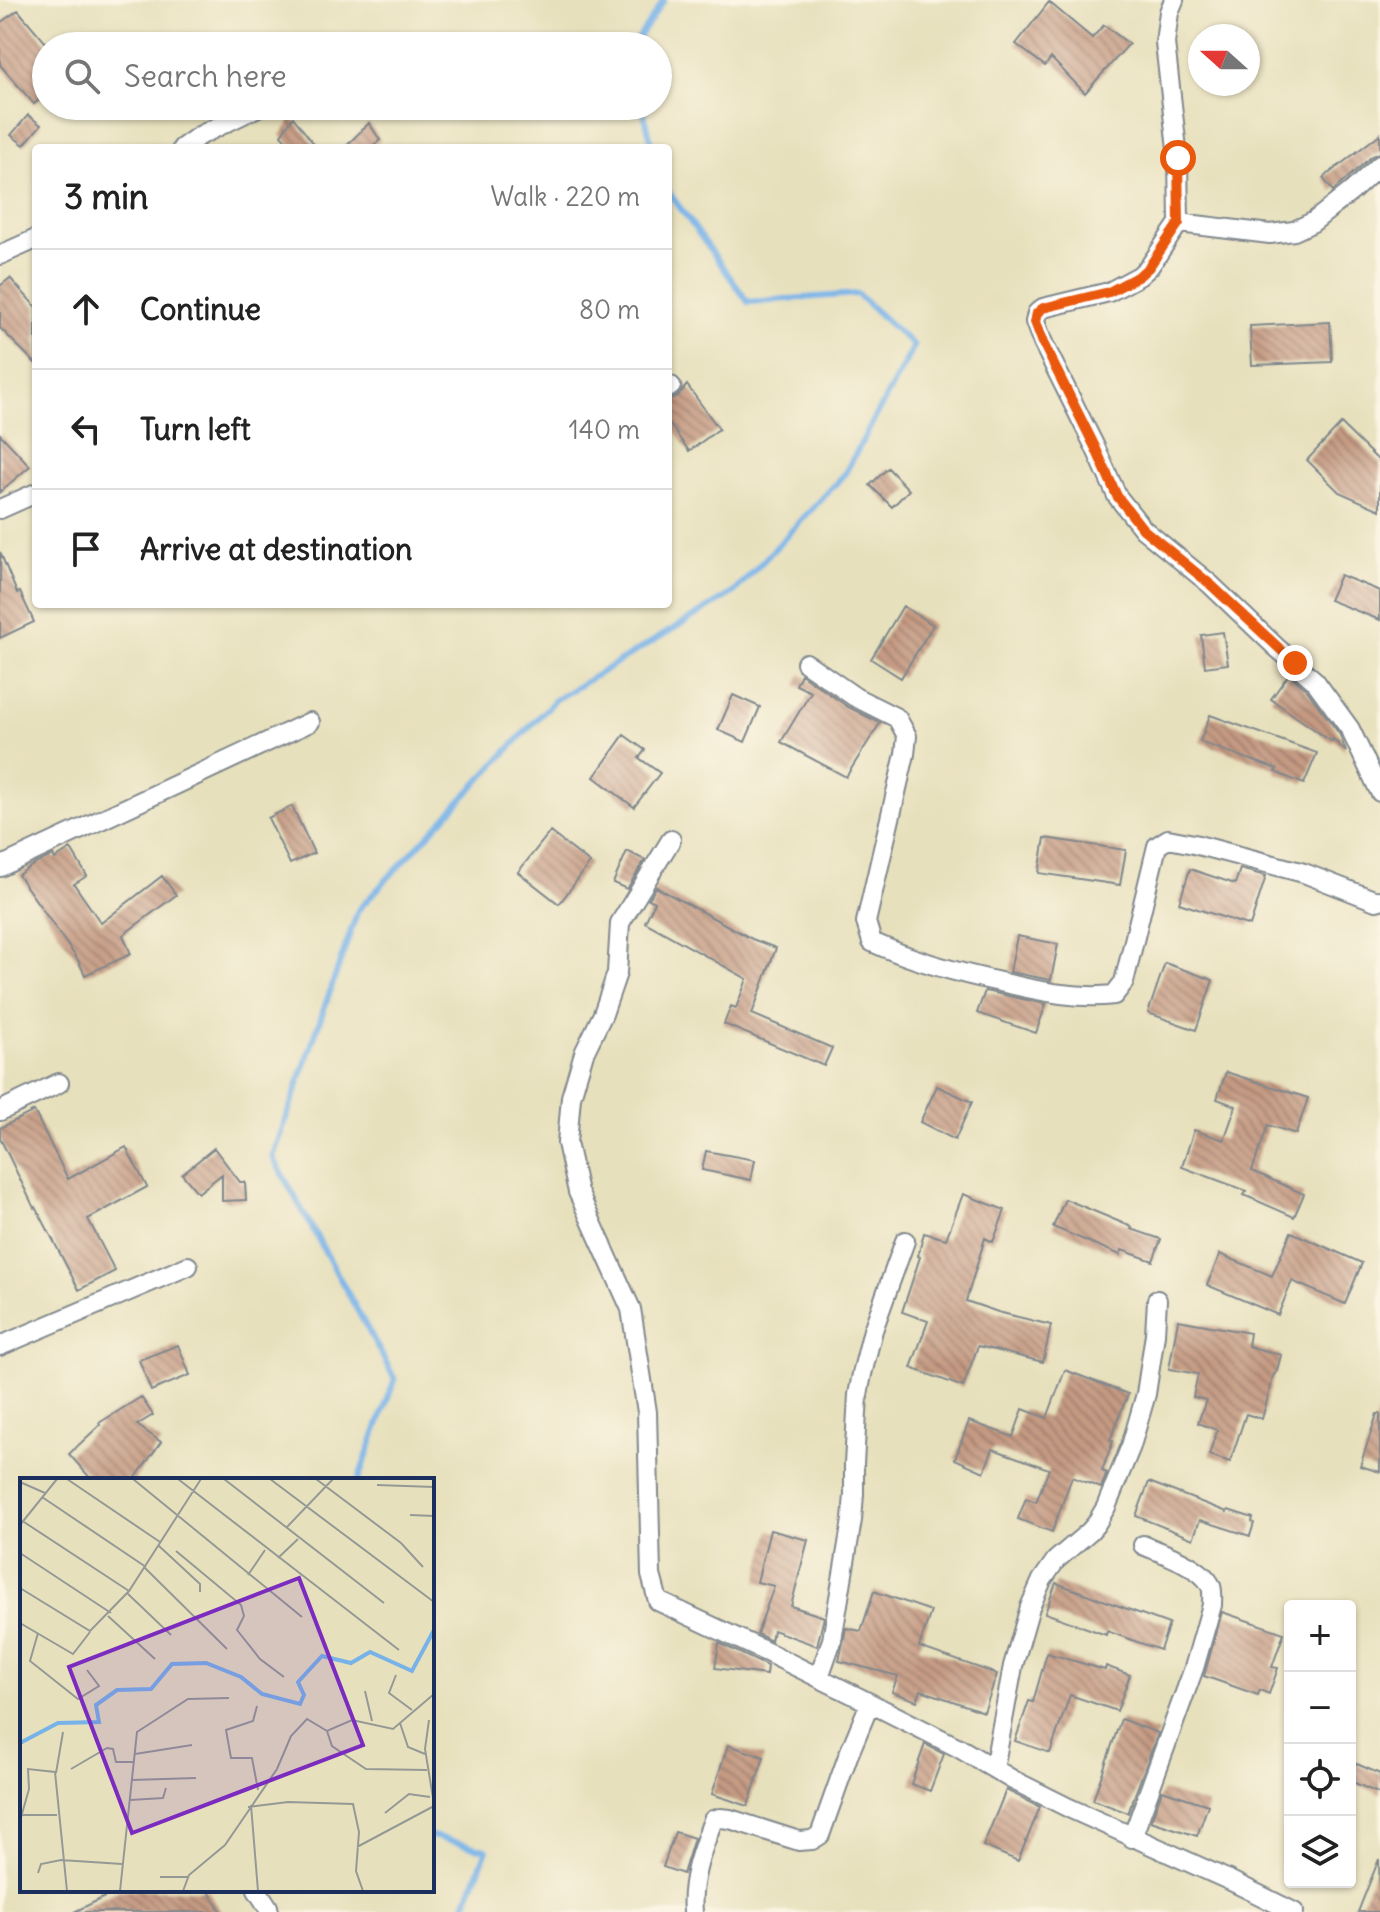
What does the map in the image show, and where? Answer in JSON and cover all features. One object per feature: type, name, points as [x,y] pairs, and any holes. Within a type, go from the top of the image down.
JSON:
[{"type":"street","points":[[1174,0],[1165,43],[1178,158],[1179,223],[1149,267],[1139,276],[1109,292],[1043,308],[1036,316],[1038,331],[1117,496],[1143,529],[1210,584],[1315,681],[1350,729],[1380,792]]},
{"type":"street","points":[[188,144],[232,120]]},
{"type":"street","points":[[1179,223],[1270,234],[1294,231],[1313,222],[1380,165]]},
{"type":"street","points":[[0,255],[32,241]]},
{"type":"street","points":[[0,509],[32,495]]},
{"type":"street","points":[[806,663],[855,697],[897,718],[907,736],[866,922],[872,942],[891,951],[972,977],[1046,992],[1099,997],[1114,995],[1124,982],[1157,846],[1168,839],[1304,873],[1380,900]]},
{"type":"street","points":[[0,867],[310,722]]},
{"type":"street","points":[[671,840],[620,923],[617,973],[603,1014],[584,1053],[571,1097],[567,1143],[578,1192],[631,1309],[647,1412],[651,1575],[658,1601],[819,1677],[959,1748],[1013,1780],[1259,1904],[1294,1912]]},
{"type":"street","points":[[0,1111],[59,1083]]},
{"type":"street","points":[[819,1677],[832,1640],[852,1520],[858,1395],[862,1374],[873,1330],[905,1241]]},
{"type":"street","points":[[0,1346],[188,1266]]},
{"type":"street","points":[[994,1769],[1013,1666],[1030,1607],[1042,1580],[1056,1560],[1096,1524],[1131,1446],[1146,1394],[1157,1300]]},
{"type":"street","points":[[1132,1838],[1194,1668],[1213,1595],[1210,1584],[1202,1574],[1176,1558],[1143,1545]]},
{"type":"street","points":[[693,1912],[698,1861],[713,1820],[730,1819],[799,1841],[812,1840],[820,1835],[870,1703]]},
{"type":"street","points":[[258,1892],[269,1912]]},
{"type":"building","points":[[1049,2],[1092,38],[1104,25],[1129,44],[1085,93],[1051,58],[1045,66],[1016,44]]},
{"type":"building","points":[[18,10],[37,32],[32,32],[32,102],[0,65],[0,23]]},
{"type":"building","points":[[28,115],[41,125],[24,145],[11,135]]},
{"type":"building","points":[[291,120],[295,120],[314,144],[289,144],[281,135]]},
{"type":"building","points":[[369,123],[380,140],[376,144],[348,144]]},
{"type":"building","points":[[1380,134],[1380,153],[1372,156],[1333,191],[1323,178]]},
{"type":"building","points":[[10,278],[32,303],[32,360],[0,328],[0,286]]},
{"type":"building","points":[[1330,322],[1332,362],[1252,365],[1250,326]]},
{"type":"building","points":[[687,385],[719,429],[689,451],[672,428],[672,398]]},
{"type":"building","points":[[1341,424],[1380,462],[1380,510],[1339,492],[1307,460]]},
{"type":"building","points":[[0,434],[30,466],[0,492]]},
{"type":"building","points":[[888,468],[909,490],[892,507],[870,485]]},
{"type":"building","points":[[0,552],[17,593],[20,592],[34,622],[0,638]]},
{"type":"building","points":[[1340,575],[1380,591],[1380,620],[1329,600]]},
{"type":"building","points":[[903,606],[933,625],[901,678],[871,659]]},
{"type":"building","points":[[1223,632],[1228,664],[1205,667],[1201,635]]},
{"type":"building","points":[[801,674],[848,707],[880,723],[846,777],[781,742],[811,692],[796,685]]},
{"type":"building","points":[[1289,674],[1306,689],[1340,735],[1346,752],[1333,739],[1332,742],[1271,699]]},
{"type":"building","points":[[733,695],[760,707],[745,742],[718,730]]},
{"type":"building","points":[[1210,715],[1317,753],[1304,784],[1275,772],[1277,769],[1200,742]]},
{"type":"building","points":[[624,735],[645,750],[639,758],[660,773],[634,807],[594,777]]},
{"type":"building","points":[[292,806],[314,853],[290,864],[268,818]]},
{"type":"building","points":[[550,832],[590,863],[559,904],[518,872]]},
{"type":"building","points":[[1045,838],[1126,850],[1120,885],[1039,873]]},
{"type":"building","points":[[71,849],[87,876],[74,884],[101,923],[162,876],[176,895],[123,935],[131,954],[85,975],[78,960],[18,875],[53,855],[55,859]]},
{"type":"building","points":[[627,851],[645,860],[627,889],[613,883]]},
{"type":"building","points":[[1190,869],[1235,884],[1240,869],[1266,876],[1250,926],[1179,903]]},
{"type":"building","points":[[656,887],[752,939],[776,948],[752,1014],[832,1048],[824,1066],[724,1024],[731,1006],[736,1008],[747,979],[645,922],[655,902],[649,899]]},
{"type":"building","points":[[1017,936],[1058,944],[1051,980],[1010,972]]},
{"type":"building","points":[[1165,963],[1213,980],[1196,1030],[1148,1013]]},
{"type":"building","points":[[985,991],[1046,1004],[1036,1033],[977,1013]]},
{"type":"building","points":[[1226,1072],[1308,1098],[1296,1134],[1268,1125],[1252,1171],[1304,1194],[1294,1217],[1244,1195],[1247,1191],[1182,1167],[1194,1130],[1224,1140],[1236,1106],[1217,1099]]},
{"type":"building","points":[[937,1086],[972,1102],[955,1140],[920,1122]]},
{"type":"building","points":[[34,1111],[68,1179],[126,1147],[147,1187],[88,1219],[115,1271],[79,1290],[0,1138],[0,1128]]},
{"type":"building","points":[[214,1148],[240,1182],[245,1182],[246,1200],[222,1201],[222,1174],[198,1193],[182,1174]]},
{"type":"building","points":[[706,1151],[755,1160],[751,1180],[702,1170]]},
{"type":"building","points":[[963,1194],[1005,1210],[993,1242],[985,1238],[966,1301],[1051,1325],[1043,1362],[978,1346],[963,1387],[911,1368],[928,1321],[902,1312],[920,1257],[924,1233],[946,1239]]},
{"type":"building","points":[[1065,1199],[1161,1239],[1153,1261],[1122,1250],[1120,1255],[1053,1227]]},
{"type":"building","points":[[1291,1232],[1362,1263],[1345,1304],[1292,1281],[1278,1315],[1207,1285],[1220,1254],[1272,1276]]},
{"type":"building","points":[[1178,1320],[1250,1333],[1248,1346],[1281,1355],[1262,1419],[1246,1414],[1230,1462],[1209,1455],[1217,1430],[1198,1423],[1206,1400],[1193,1397],[1198,1374],[1169,1369]]},
{"type":"building","points":[[178,1345],[190,1375],[151,1391],[139,1360]]},
{"type":"building","points":[[1065,1370],[1128,1394],[1110,1440],[1113,1441],[1102,1471],[1107,1473],[1101,1488],[1072,1477],[1052,1532],[1018,1519],[1026,1498],[1036,1502],[1049,1469],[993,1449],[984,1472],[955,1459],[969,1421],[1013,1437],[1023,1409],[1047,1418]]},
{"type":"building","points":[[141,1397],[153,1415],[137,1425],[161,1442],[135,1478],[90,1478],[69,1454],[99,1423]]},
{"type":"building","points":[[1377,1414],[1380,1414],[1380,1472],[1360,1466]]},
{"type":"building","points":[[1149,1482],[1227,1512],[1253,1518],[1250,1536],[1200,1520],[1193,1539],[1136,1516]]},
{"type":"building","points":[[770,1530],[808,1540],[791,1606],[824,1617],[817,1646],[773,1630],[771,1641],[757,1634],[774,1586],[757,1582]]},
{"type":"building","points":[[1056,1583],[1169,1624],[1160,1650],[1045,1613]]},
{"type":"building","points":[[874,1591],[931,1611],[919,1647],[997,1674],[984,1712],[921,1690],[917,1701],[892,1692],[898,1676],[839,1661],[846,1628],[861,1631]]},
{"type":"building","points":[[1222,1612],[1284,1633],[1272,1667],[1278,1668],[1269,1694],[1260,1690],[1258,1695],[1204,1676]]},
{"type":"building","points":[[719,1643],[767,1666],[766,1675],[715,1668]]},
{"type":"building","points":[[1047,1653],[1105,1670],[1106,1666],[1130,1675],[1117,1711],[1070,1695],[1050,1753],[1015,1741],[1029,1701],[1033,1702]]},
{"type":"building","points":[[1121,1719],[1158,1733],[1128,1813],[1093,1800]]},
{"type":"building","points":[[925,1744],[944,1754],[930,1791],[911,1784]]},
{"type":"building","points":[[728,1745],[764,1757],[748,1806],[712,1794]]},
{"type":"building","points":[[1356,1764],[1380,1774],[1380,1794],[1356,1784]]},
{"type":"building","points":[[1006,1790],[1040,1807],[1018,1861],[983,1846]]},
{"type":"building","points":[[1162,1790],[1208,1805],[1197,1836],[1151,1821]]},
{"type":"building","points":[[675,1832],[694,1838],[683,1874],[663,1867]]},
{"type":"building","points":[[1379,1859],[1380,1912],[1358,1912]]},
{"type":"building","points":[[115,1892],[209,1892],[221,1912],[74,1912]]},
{"type":"waterway","points":[[642,32],[664,0]]},
{"type":"waterway","points":[[646,120],[652,144]]},
{"type":"waterway","points":[[359,1478],[395,1379],[273,1157],[358,910],[555,700],[733,593],[844,475],[914,346],[857,294],[748,302],[672,197]]},
{"type":"waterway","points":[[434,1837],[487,1850],[462,1912]]},
{"type":"route","points":[[1178,158],[1179,223],[1149,267],[1109,292],[1043,308],[1037,313],[1035,322],[1117,496],[1143,529],[1184,561],[1295,663]]}]
